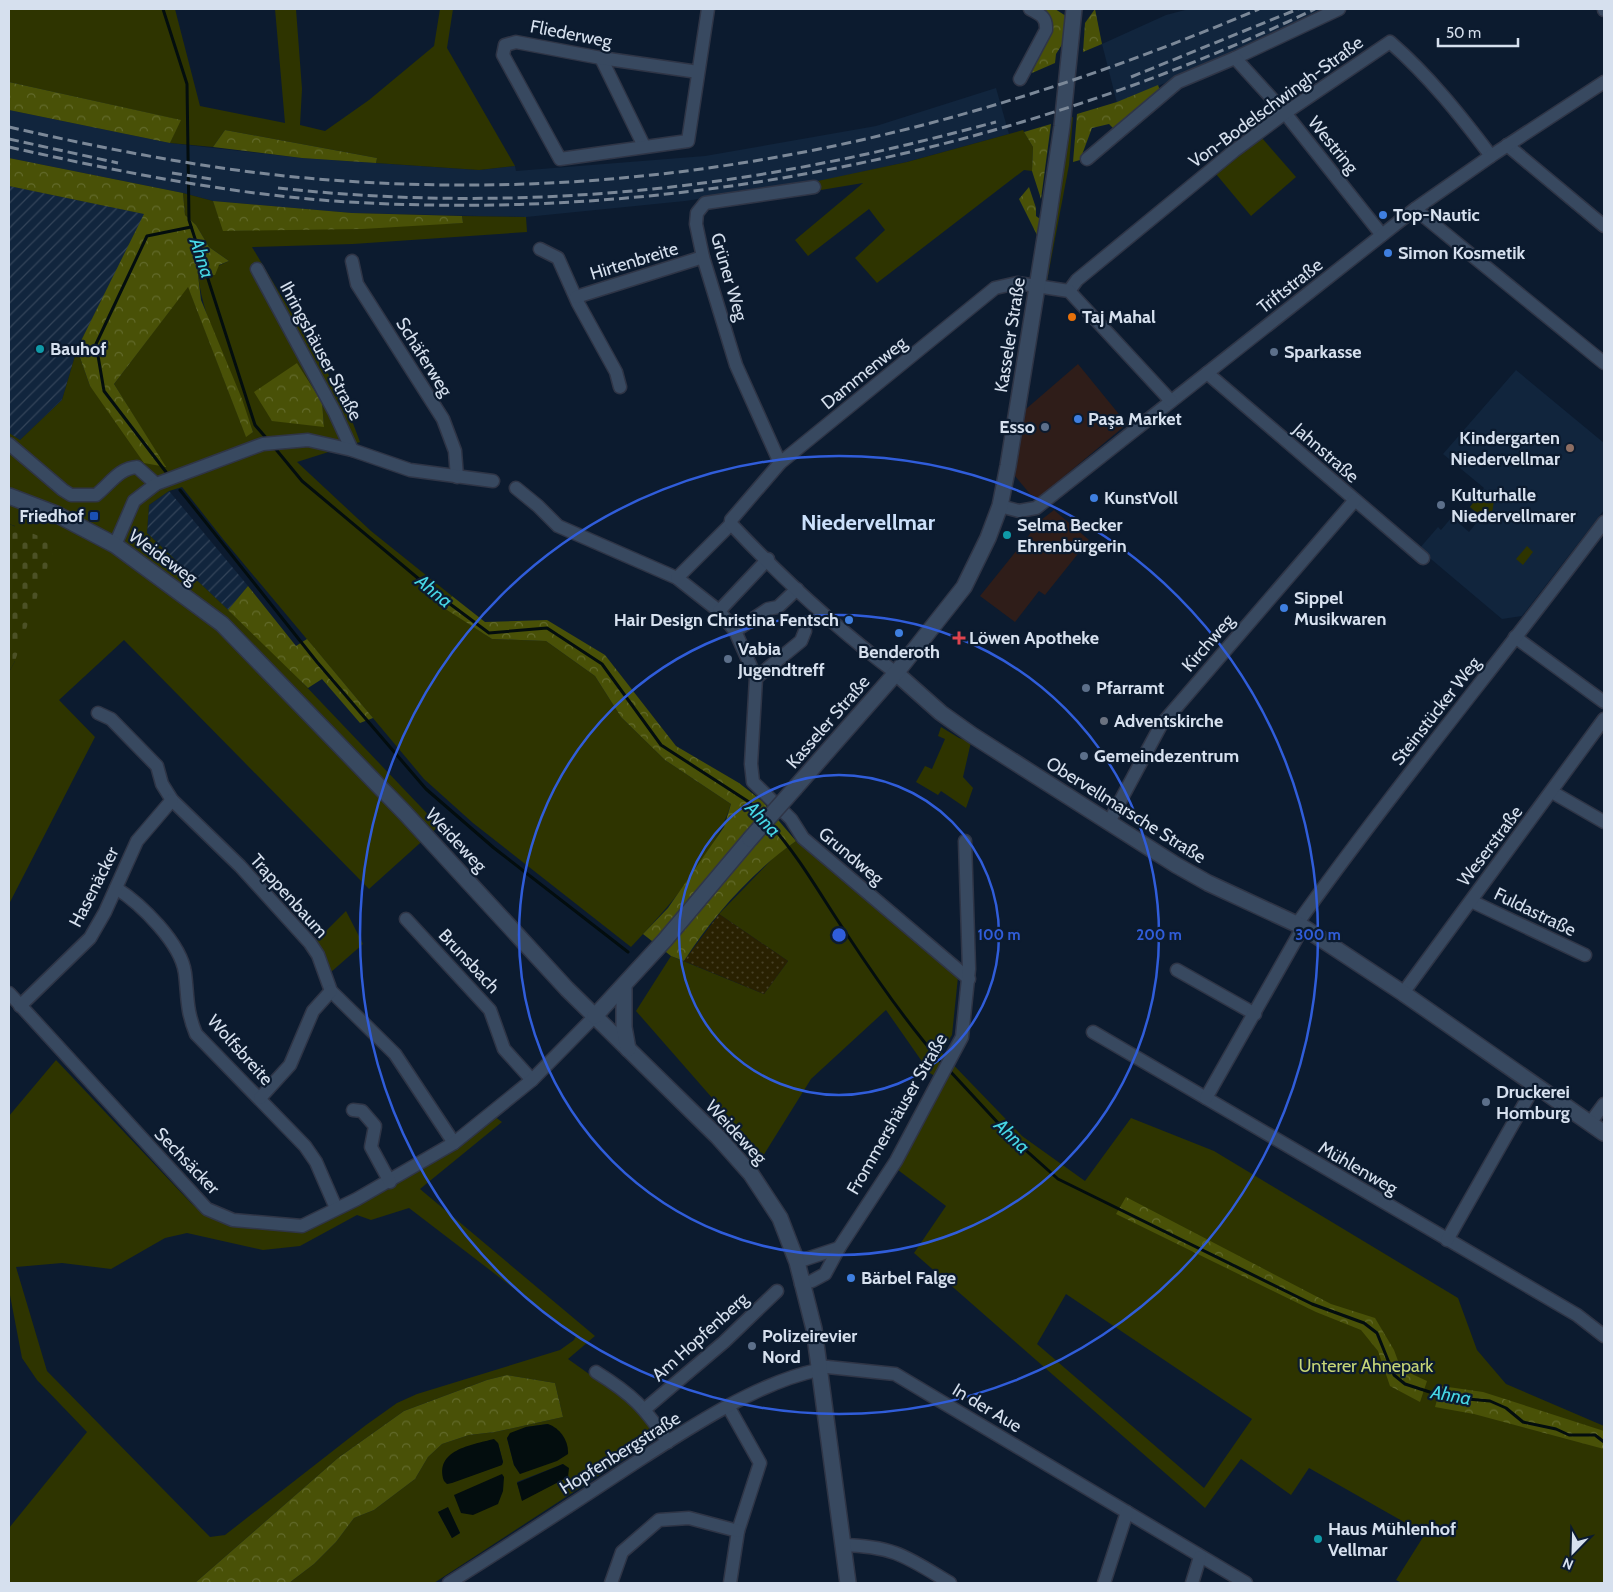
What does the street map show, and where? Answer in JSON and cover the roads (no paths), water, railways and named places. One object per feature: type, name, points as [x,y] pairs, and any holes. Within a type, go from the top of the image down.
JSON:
[{"type":"main road","name":"Kasseler Straße","points":[[595,1016],[624,986],[896,673],[964,587],[988,538],[1000,506],[1037,286],[1062,126],[1074,9]]},
{"type":"main road","name":"Weideweg","points":[[9,496],[56,514],[115,545],[222,624],[405,813],[567,989],[718,1137],[751,1174],[780,1218],[797,1262],[801,1284]]},
{"type":"main road","name":"Obervellmarsche Straße","points":[[896,673],[941,713],[972,735],[1208,883],[1300,926],[1403,993],[1604,1133]]},
{"type":"main road","points":[[624,986],[624,1027],[628,1049]]},
{"type":"main road","points":[[801,1284],[814,1329],[848,1583]]},
{"type":"street","points":[[601,58],[644,146],[688,141],[708,9]]},
{"type":"street","points":[[1020,79],[1046,30],[1047,23],[1043,16],[1030,9]]},
{"type":"street","points":[[1087,159],[1178,82],[1235,58],[1339,9]]},
{"type":"street","name":"Fliederweg","points":[[644,146],[560,159],[503,55],[506,46],[516,42],[601,58],[698,72]]},
{"type":"street","name":"Von-Bodelschwingh-Straße","points":[[1068,291],[1077,280],[1191,185],[1285,113],[1390,42],[1415,64],[1453,105],[1491,156]]},
{"type":"street","name":"Westring","points":[[1235,58],[1285,113],[1382,235]]},
{"type":"street","name":"Triftstraße","points":[[1000,506],[1019,511],[1036,508],[1415,209],[1491,156],[1604,82]]},
{"type":"street","points":[[1508,145],[1604,226]]},
{"type":"street","name":"Grüner Weg","points":[[780,463],[736,365],[703,258],[696,224],[697,213],[705,203],[814,187]]},
{"type":"street","points":[[1415,209],[1604,363]]},
{"type":"street","name":"Hirtenbreite","points":[[540,249],[558,258],[576,297],[616,372],[620,387]]},
{"type":"street","name":"Hirtenbreite","points":[[576,297],[703,258]]},
{"type":"street","name":"Schäferweg","points":[[352,260],[357,284],[442,419],[455,451],[457,477]]},
{"type":"street","name":"Ihringshäuser Straße","points":[[257,270],[335,413],[352,450]]},
{"type":"street","name":"Dammenweg","points":[[677,578],[731,523],[780,463],[995,288],[1017,283],[1068,291]]},
{"type":"street","points":[[1068,291],[1171,401]]},
{"type":"street","name":"Jahnstraße","points":[[1207,373],[1423,558]]},
{"type":"street","name":"Ihringshäuser Straße","points":[[115,545],[134,501],[156,484],[263,444],[308,440],[352,450],[410,470],[493,481]]},
{"type":"street","points":[[9,444],[59,488],[71,495],[96,495],[121,470],[128,467],[137,467],[156,484]]},
{"type":"street","points":[[516,488],[558,526],[677,578],[719,611],[735,631],[756,678],[801,641],[805,631]]},
{"type":"street","name":"Kirchweg","points":[[1109,822],[1161,725],[1355,500]]},
{"type":"street","name":"Steinstücker Weg","points":[[1206,1098],[1255,1014],[1300,926],[1370,823],[1604,522]]},
{"type":"street","name":"Obervellmarsche Straße","points":[[731,523],[797,589],[857,644],[896,673]]},
{"type":"street","points":[[719,611],[768,559]]},
{"type":"street","points":[[735,631],[768,609],[778,607],[797,589]]},
{"type":"street","points":[[1515,637],[1604,702]]},
{"type":"street","name":"Grundweg","points":[[756,678],[751,764],[753,782],[791,819],[803,838],[969,978]]},
{"type":"street","name":"Trappenbaum","points":[[98,713],[111,719],[157,766],[162,784],[172,800],[233,860],[310,943],[318,955],[331,991],[394,1054],[454,1143]]},
{"type":"street","name":"Weserstraße","points":[[1403,993],[1604,719]]},
{"type":"street","points":[[1552,792],[1604,822]]},
{"type":"street","name":"Hasenäcker","points":[[20,1006],[90,938],[116,888],[137,841],[172,800]]},
{"type":"street","name":"Frommershäuser Straße","points":[[801,1284],[825,1274],[839,1248],[896,1161],[962,1036],[969,978],[965,841]]},
{"type":"street","name":"Wolfsbreite","points":[[116,888],[129,897],[176,946],[185,972],[188,1014],[196,1034],[305,1146],[316,1162],[336,1208]]},
{"type":"street","name":"Fuldastraße","points":[[1471,901],[1585,955]]},
{"type":"street","name":"Brunsbach","points":[[406,919],[490,1010],[504,1049],[532,1080]]},
{"type":"street","points":[[1177,970],[1255,1014]]},
{"type":"street","points":[[260,1098],[290,1065],[313,1011],[331,991]]},
{"type":"street","name":"Sechsäcker","points":[[9,993],[207,1209],[233,1220],[302,1226],[390,1182],[454,1143],[532,1080],[595,1016]]},
{"type":"street","name":"Mühlenweg","points":[[1093,1032],[1577,1315],[1604,1336]]},
{"type":"street","points":[[1447,1240],[1535,1085]]},
{"type":"street","points":[[1590,1123],[1604,1104]]},
{"type":"street","points":[[353,1110],[362,1111],[375,1126],[371,1147],[390,1182]]},
{"type":"street","points":[[797,1262],[839,1248]]},
{"type":"street","name":"Am Hopfenberg","points":[[646,1409],[724,1342],[777,1291]]},
{"type":"street","name":"Hopfenbergstraße","points":[[449,1583],[668,1442],[728,1406],[798,1374],[818,1368]]},
{"type":"street","name":"In der Aue","points":[[818,1368],[895,1374],[1246,1583]]},
{"type":"street","points":[[596,1372],[626,1391],[646,1409],[668,1442]]},
{"type":"street","points":[[728,1406],[760,1463],[738,1530],[730,1583]]},
{"type":"street","points":[[1104,1583],[1127,1512]]},
{"type":"street","points":[[611,1583],[622,1552],[659,1520],[689,1518],[738,1530]]},
{"type":"street","points":[[842,1545],[870,1545],[894,1551],[950,1583]]},
{"type":"street","points":[[1192,1583],[1200,1557]]},
{"type":"waterway","name":"Ahna","points":[[163,9],[187,84],[189,220],[255,425],[268,440]]},
{"type":"waterway","points":[[166,472],[104,391],[96,344],[147,236],[191,227]]},
{"type":"waterway","name":"Ahna","points":[[274,447],[302,481],[438,595],[489,633],[547,628],[602,664],[661,745],[749,802],[764,818]]},
{"type":"waterway","points":[[180,490],[317,662],[426,789],[494,848],[628,952]]},
{"type":"waterway","name":"Ahna","points":[[770,824],[801,865],[893,1002],[943,1064]]},
{"type":"waterway","name":"Ahna","points":[[949,1070],[1012,1138],[1058,1179],[1312,1304],[1364,1323],[1377,1333],[1394,1375],[1405,1384],[1445,1397],[1490,1401],[1506,1408],[1523,1422],[1556,1429],[1569,1435],[1595,1435],[1604,1442]]},
{"type":"railway","points":[[9,127],[176,161],[303,178],[465,185],[582,181],[698,169],[812,150],[924,125],[1036,92],[1148,53],[1259,9]]},
{"type":"railway","points":[[1131,77],[1298,9]]},
{"type":"railway","points":[[9,147],[211,187],[334,201],[460,205],[586,201],[712,189],[836,168],[960,140],[1081,103],[1199,60],[1315,9]]},
{"type":"railway","points":[[278,188],[414,198],[552,197],[620,192],[688,185],[823,163],[932,139],[996,122]]},
{"type":"railway","points":[[9,139],[118,163]]},
{"type":"railway","points":[[172,173],[211,179]]},
{"type":"place","name":"Top-Nautic","points":[[1383,215]]},
{"type":"place","name":"Simon Kosmetik","points":[[1388,253]]},
{"type":"place","name":"Taj Mahal","points":[[1072,317]]},
{"type":"place","name":"Bauhof","points":[[40,349]]},
{"type":"place","name":"Sparkasse","points":[[1274,352]]},
{"type":"place","name":"Paşa Market","points":[[1078,419]]},
{"type":"place","name":"Esso","points":[[1045,427]]},
{"type":"place","name":"Kindergarten Niedervellmar","points":[[1570,448]]},
{"type":"place","name":"KunstVoll","points":[[1094,498]]},
{"type":"place","name":"Kulturhalle Niedervellmarer","points":[[1441,505]]},
{"type":"place","name":"Friedhof","points":[[94,516]]},
{"type":"place","name":"Selma Becker Ehrenbürgerin","points":[[1007,535]]},
{"type":"place","name":"Sippel Musikwaren","points":[[1284,608]]},
{"type":"place","name":"Hair Design Christina Fentsch","points":[[849,620]]},
{"type":"place","name":"Benderoth","points":[[899,633]]},
{"type":"place","name":"Löwen Apotheke","points":[[959,638]]},
{"type":"place","name":"Vabia Jugendtreff","points":[[728,659]]},
{"type":"place","name":"Pfarramt","points":[[1086,688]]},
{"type":"place","name":"Adventskirche","points":[[1104,721]]},
{"type":"place","name":"Gemeindezentrum","points":[[1084,756]]},
{"type":"place","name":"Druckerei Homburg","points":[[1486,1102]]},
{"type":"place","name":"Bärbel Falge","points":[[851,1278]]},
{"type":"place","name":"Polizeirevier Nord","points":[[752,1346]]},
{"type":"place","name":"Haus Mühlenhof Vellmar","points":[[1318,1539]]},
{"type":"district","name":"Niedervellmar","points":[[868,522]]},
{"type":"park label","name":"Unterer Ahnepark","points":[[1366,1366]]}]
